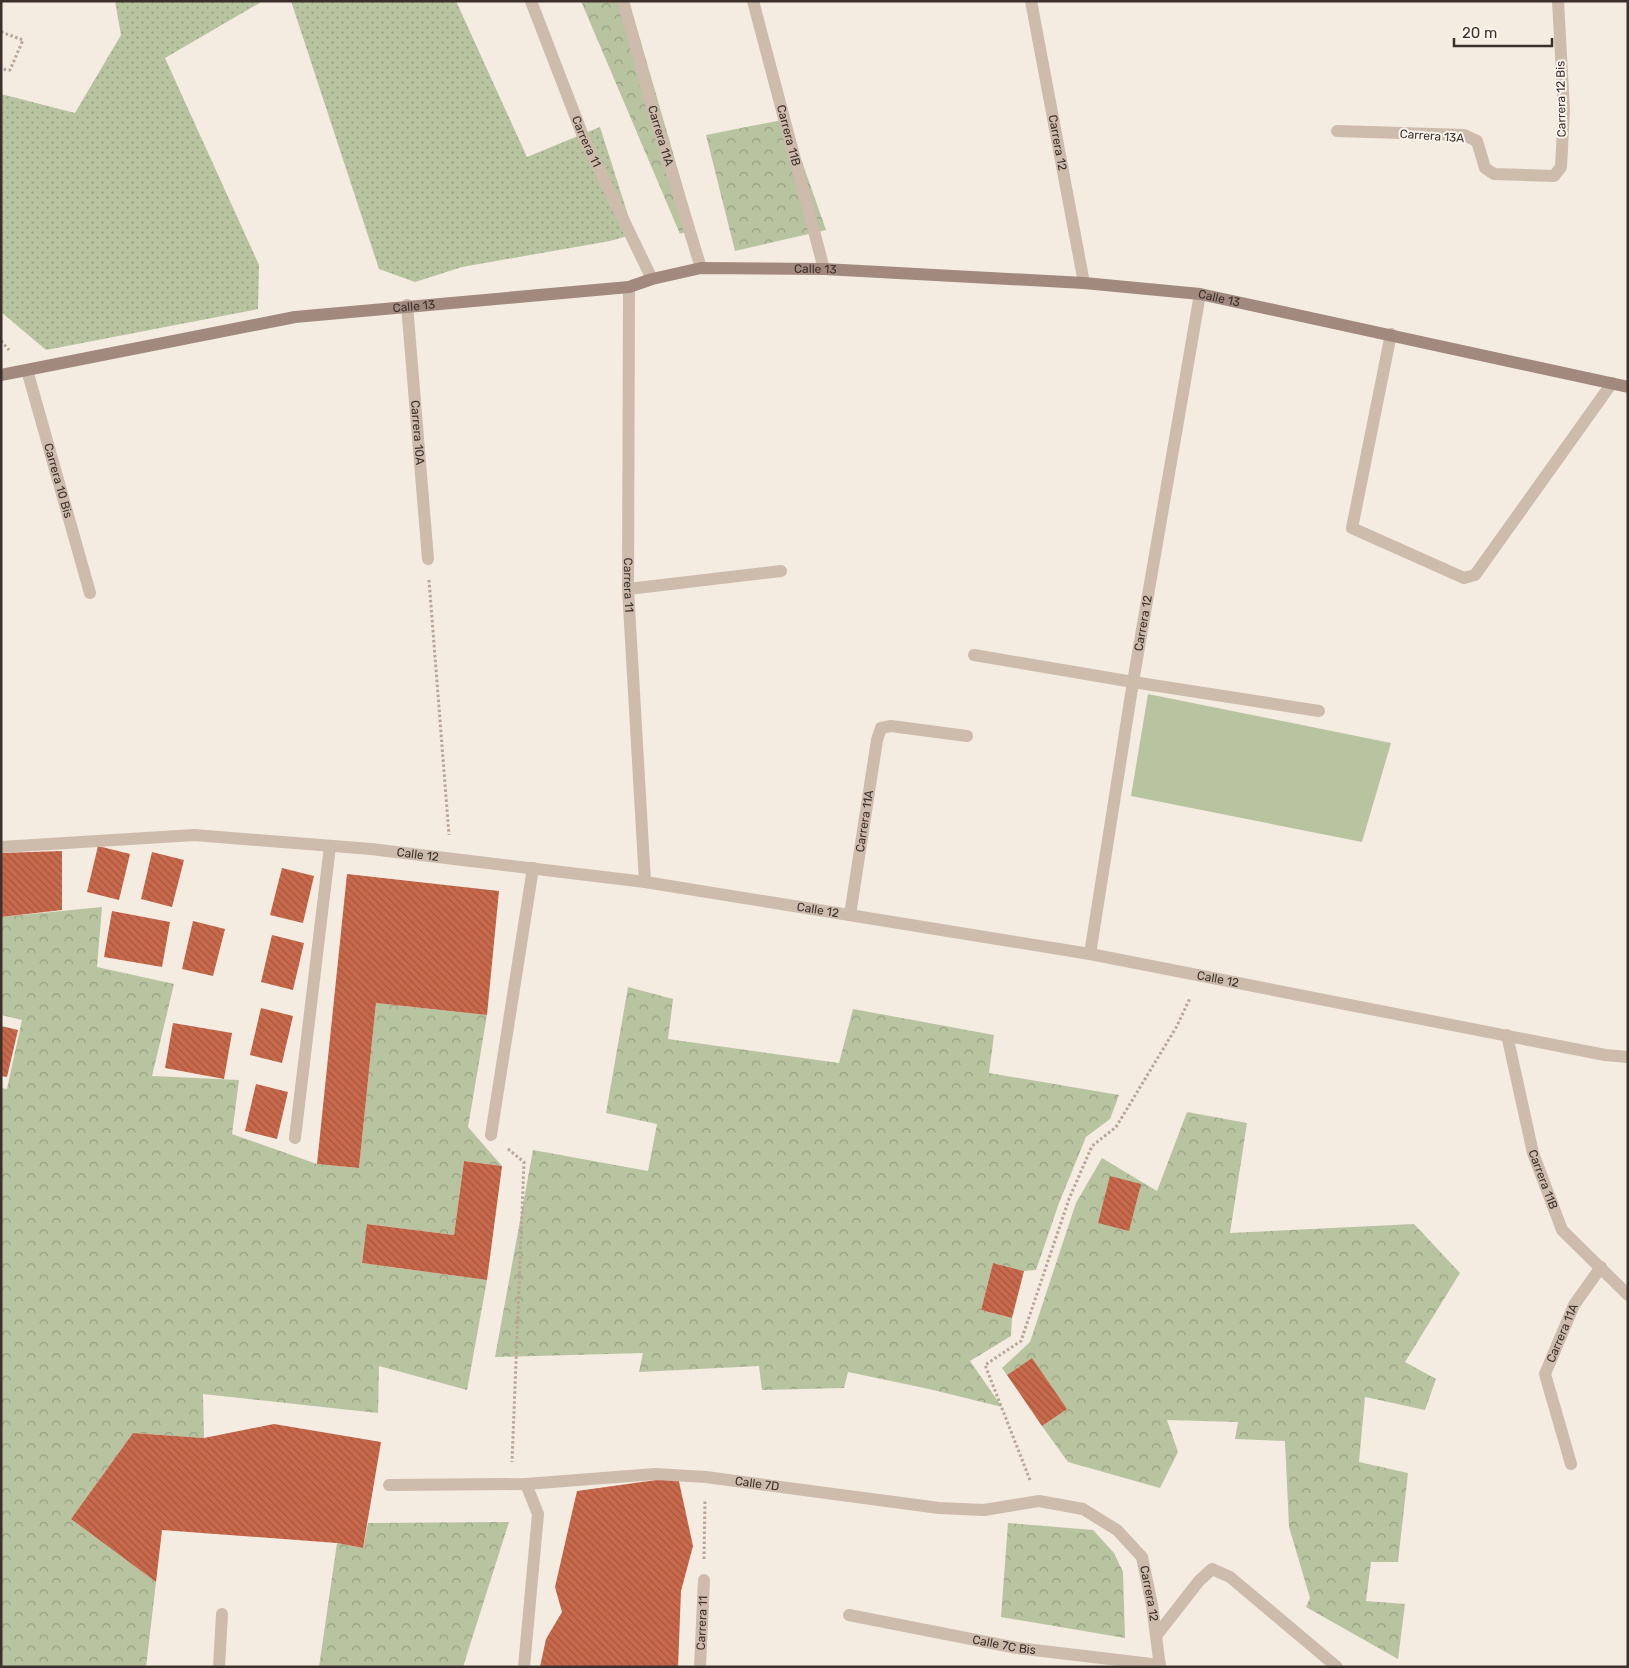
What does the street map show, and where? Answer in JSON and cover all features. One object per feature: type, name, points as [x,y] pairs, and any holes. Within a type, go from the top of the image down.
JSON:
[{"type":"main road","name":"Calle 13","points":[[1,375],[295,317],[407,305],[628,287],[652,279],[701,268],[824,270],[1084,283],[1200,294],[1628,387]]},
{"type":"street","name":"Carrera 11","points":[[531,1],[583,136],[652,279]]},
{"type":"street","name":"Carrera 11A","points":[[623,1],[656,121],[701,268]]},
{"type":"street","name":"Carrera 11B","points":[[753,1],[824,270]]},
{"type":"street","name":"Carrera 12","points":[[1031,1],[1084,283]]},
{"type":"street","name":"Carrera 12 Bis","points":[[1558,1],[1564,110],[1561,167]]},
{"type":"street","name":"Carrera 13A","points":[[1337,131],[1464,135],[1477,141],[1485,168],[1494,174],[1554,176],[1561,167]]},
{"type":"street","name":"Carrera 11","points":[[628,287],[628,589],[644,882]]},
{"type":"street","name":"Carrera 12","points":[[1090,954],[1133,682],[1200,294]]},
{"type":"street","name":"Carrera 10A","points":[[407,305],[428,559]]},
{"type":"street","points":[[1391,334],[1352,528],[1464,578],[1475,574],[1612,383]]},
{"type":"street","name":"Carrera 10 Bis","points":[[27,370],[90,593]]},
{"type":"street","points":[[628,589],[781,572]]},
{"type":"street","points":[[974,655],[1319,711]]},
{"type":"street","name":"Carrera 11A","points":[[850,915],[881,728],[892,726],[967,736]]},
{"type":"street","name":"Calle 12","points":[[1,847],[194,835],[450,858],[644,882],[1090,954],[1605,1055],[1628,1057]]},
{"type":"street","points":[[295,1138],[330,846]]},
{"type":"street","points":[[491,1135],[533,868]]},
{"type":"street","name":"Carrera 11B","points":[[1507,1036],[1534,1153],[1562,1230],[1628,1295]]},
{"type":"street","name":"Carrera 11A","points":[[1571,1464],[1545,1374],[1574,1305],[1601,1267]]},
{"type":"street","name":"Calle 7D","points":[[389,1485],[526,1484],[655,1474],[706,1477],[939,1508],[984,1510],[1039,1501],[1083,1509],[1117,1530]]},
{"type":"street","points":[[524,1667],[538,1514],[526,1484]]},
{"type":"street","name":"Carrera 12","points":[[1117,1530],[1142,1557],[1152,1605],[1160,1666]]},
{"type":"street","points":[[1156,1636],[1199,1581],[1212,1569],[1230,1576],[1337,1667]]},
{"type":"street","name":"Carrera 11","points":[[700,1667],[704,1580]]},
{"type":"street","points":[[219,1667],[222,1614]]},
{"type":"street","name":"Calle 7C Bis","points":[[849,1615],[1017,1648],[1160,1666]]},
{"type":"path","points":[[1,32],[23,40],[10,70],[1,69]]},
{"type":"path","points":[[428,559],[450,858]]},
{"type":"path","points":[[1039,1501],[985,1365],[1021,1341],[1069,1199],[1092,1146],[1116,1127],[1178,1026],[1200,975]]},
{"type":"path","points":[[491,1135],[524,1162],[511,1483]]},
{"type":"path","points":[[704,1580],[706,1477]]},
{"type":"green space","points":[[115,1],[263,1],[165,58],[259,265],[258,309],[46,350],[1,312],[1,94],[75,113],[121,35]]},
{"type":"green space","points":[[291,1],[456,1],[527,157],[600,127],[634,234],[610,241],[462,267],[415,282],[379,269]]},
{"type":"green space","points":[[581,1],[629,1],[695,229],[680,234]]},
{"type":"green space","points":[[787,119],[826,230],[735,251],[706,135]]},
{"type":"green space","points":[[1148,694],[1391,743],[1362,842],[1131,796]]},
{"type":"green space","points":[[102,907],[97,967],[174,984],[152,1076],[239,1080],[232,1134],[317,1164],[359,1168],[376,1003],[487,1015],[468,1127],[502,1166],[464,1161],[454,1235],[368,1224],[362,1263],[487,1280],[467,1390],[379,1366],[378,1413],[203,1394],[204,1438],[133,1433],[71,1519],[156,1582],[146,1667],[1,1667],[1,1088],[7,1089],[22,1020],[1,1015],[1,917]]},
{"type":"green space","points":[[628,987],[673,999],[668,1039],[839,1063],[853,1009],[994,1035],[989,1073],[1119,1095],[1110,1119],[1086,1137],[1059,1203],[1036,1270],[1024,1271],[993,1263],[981,1310],[1012,1318],[1011,1336],[970,1361],[1002,1407],[848,1372],[844,1388],[762,1390],[759,1366],[639,1372],[643,1353],[495,1357],[533,1150],[648,1171],[657,1124],[606,1113]]},
{"type":"green space","points":[[1187,1112],[1247,1123],[1230,1233],[1414,1224],[1460,1273],[1405,1362],[1436,1379],[1425,1410],[1365,1397],[1359,1462],[1408,1473],[1398,1562],[1371,1562],[1366,1601],[1405,1604],[1398,1659],[1306,1607],[1310,1598],[1289,1527],[1285,1441],[1235,1439],[1238,1422],[1167,1420],[1178,1452],[1160,1488],[1068,1462],[1042,1426],[1066,1409],[1032,1358],[1007,1375],[1002,1368],[1030,1342],[1076,1203],[1102,1158],[1157,1191]]},
{"type":"green space","points":[[509,1522],[463,1667],[319,1667],[337,1543],[363,1548],[368,1523]]},
{"type":"green space","points":[[1008,1523],[1093,1530],[1114,1553],[1123,1572],[1125,1638],[1001,1617]]},
{"type":"building","points":[[98,846],[130,854],[119,900],[87,892]]},
{"type":"building","points":[[62,851],[62,910],[1,917],[1,853]]},
{"type":"building","points":[[152,852],[184,860],[172,907],[141,899]]},
{"type":"building","points":[[282,868],[314,876],[303,923],[270,915]]},
{"type":"building","points":[[347,874],[499,891],[487,1015],[376,1003],[359,1168],[317,1164]]},
{"type":"building","points":[[112,911],[170,922],[162,967],[104,957]]},
{"type":"building","points":[[193,921],[225,929],[213,976],[182,969]]},
{"type":"building","points":[[272,935],[304,943],[293,990],[261,982]]},
{"type":"building","points":[[261,1008],[293,1016],[282,1063],[250,1055]]},
{"type":"building","points":[[173,1023],[232,1033],[224,1079],[165,1068]]},
{"type":"building","points":[[1,1026],[18,1030],[7,1077],[1,1076]]},
{"type":"building","points":[[256,1084],[288,1092],[277,1139],[245,1131]]},
{"type":"building","points":[[464,1161],[502,1166],[487,1280],[362,1263],[367,1224],[454,1235]]},
{"type":"building","points":[[1110,1176],[1141,1184],[1129,1231],[1098,1223]]},
{"type":"building","points":[[993,1263],[1024,1271],[1012,1318],[981,1310]]},
{"type":"building","points":[[1032,1358],[1067,1409],[1042,1426],[1007,1375]]},
{"type":"building","points":[[274,1424],[381,1442],[363,1548],[337,1543],[162,1530],[156,1582],[71,1519],[133,1433],[204,1438]]},
{"type":"building","points":[[678,1477],[693,1546],[681,1591],[678,1667],[540,1667],[546,1639],[562,1612],[555,1587],[577,1491]]}]
